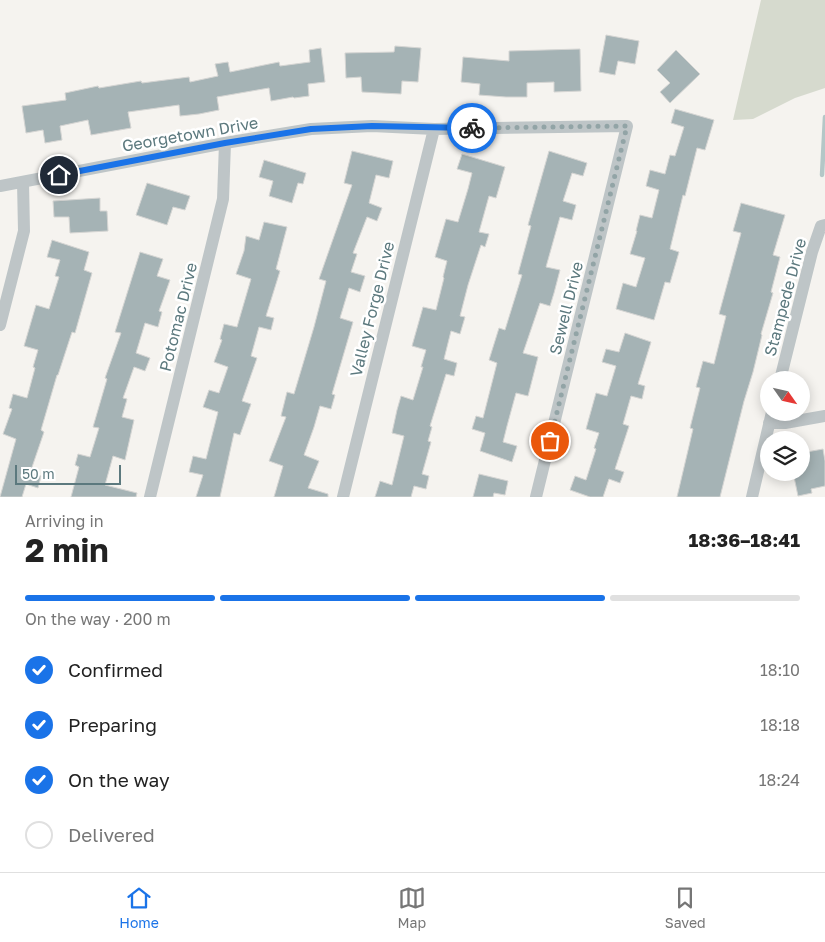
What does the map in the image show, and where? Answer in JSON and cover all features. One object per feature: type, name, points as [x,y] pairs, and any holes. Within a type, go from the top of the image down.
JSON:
[{"type":"street","name":"Georgetown Drive","points":[[0,186],[225,143],[311,129],[372,126],[434,129],[627,126]]},
{"type":"street","name":"Sewell Drive","points":[[536,497],[627,126]]},
{"type":"street","name":"Valley Forge Drive","points":[[343,497],[434,129]]},
{"type":"street","name":"Potomac Drive","points":[[150,497],[223,199],[225,143]]},
{"type":"street","points":[[0,325],[24,231],[22,182]]},
{"type":"street","name":"Stampede Drive","points":[[782,371],[812,252],[821,226],[825,225]]},
{"type":"street","points":[[810,419],[825,416]]},
{"type":"street","points":[[752,497],[770,421]]},
{"type":"street","points":[[779,421],[785,423],[796,421]]},
{"type":"shaded area","points":[[761,0],[825,0],[825,88],[795,98],[753,119],[733,120]]},
{"type":"building","points":[[606,35],[639,41],[635,64],[618,61],[615,75],[599,72]]},
{"type":"building","points":[[395,46],[421,48],[418,82],[402,81],[401,94],[362,92],[361,77],[346,78],[345,53],[394,52]]},
{"type":"building","points":[[321,48],[325,82],[308,84],[309,96],[271,101],[269,88],[217,97],[219,110],[199,114],[180,116],[179,105],[128,112],[131,128],[91,135],[88,120],[60,126],[62,140],[45,143],[43,130],[26,133],[22,106],[66,100],[65,93],[98,86],[99,88],[141,81],[142,83],[189,77],[190,82],[218,76],[215,64],[228,62],[230,72],[279,62],[280,66],[310,62],[309,50]]},
{"type":"building","points":[[580,49],[581,91],[554,92],[554,82],[527,83],[527,97],[479,95],[480,84],[461,82],[463,57],[509,61],[509,51]]},
{"type":"building","points":[[676,50],[700,74],[670,103],[660,92],[670,83],[657,70]]},
{"type":"building","points":[[675,109],[714,120],[705,150],[697,148],[670,249],[679,252],[670,283],[665,282],[654,320],[616,309],[623,283],[636,287],[645,258],[630,254],[640,215],[652,218],[659,190],[646,186],[650,170],[665,174],[670,155],[675,156],[684,127],[671,123]]},
{"type":"building","points":[[352,151],[393,161],[389,178],[376,175],[369,203],[382,208],[377,221],[367,217],[353,253],[357,254],[351,272],[365,276],[360,292],[349,288],[340,318],[353,322],[332,394],[335,395],[331,409],[320,406],[304,455],[319,461],[308,488],[328,494],[328,497],[274,497],[283,466],[269,461],[286,417],[281,416],[287,392],[294,394],[314,327],[326,281],[319,279],[352,185],[344,183]]},
{"type":"building","points":[[549,151],[587,163],[583,176],[572,173],[563,201],[576,205],[572,220],[560,217],[546,267],[560,270],[554,293],[550,306],[540,303],[523,353],[538,357],[528,396],[516,393],[503,442],[517,446],[512,462],[480,451],[485,433],[472,429],[476,416],[483,418],[497,363],[489,360],[499,328],[505,330],[522,275],[518,274],[531,226],[528,225]]},
{"type":"building","points":[[462,154],[505,167],[496,198],[489,196],[479,232],[489,234],[485,247],[481,245],[468,285],[460,316],[465,317],[460,334],[451,331],[444,359],[457,363],[454,376],[446,374],[430,426],[432,427],[428,441],[431,442],[422,474],[429,476],[426,489],[414,486],[411,497],[375,497],[380,481],[392,485],[404,436],[392,433],[397,410],[401,396],[413,400],[423,367],[421,367],[426,350],[412,346],[423,307],[436,310],[447,261],[435,257],[446,219],[458,222],[468,189],[472,173],[457,169]]},
{"type":"building","points":[[264,160],[306,173],[303,184],[298,183],[292,203],[269,196],[273,181],[259,177]]},
{"type":"building","points":[[147,183],[190,196],[185,210],[173,207],[167,225],[136,215]]},
{"type":"building","points":[[100,198],[100,211],[107,211],[108,231],[70,233],[69,217],[54,217],[53,201]]},
{"type":"building","points":[[741,203],[785,215],[773,255],[780,257],[771,292],[773,293],[720,497],[677,497],[693,429],[690,428],[700,388],[696,387],[703,361],[714,364],[726,316],[719,314],[741,233],[733,231]]},
{"type":"building","points":[[264,222],[287,227],[276,269],[280,271],[266,316],[274,318],[271,330],[259,327],[251,356],[257,358],[242,401],[251,404],[240,435],[234,433],[220,497],[196,497],[203,475],[189,472],[193,456],[206,459],[218,412],[203,407],[209,390],[219,393],[228,367],[214,362],[222,340],[220,339],[224,324],[237,327],[251,279],[236,274],[244,251],[246,236],[259,240]]},
{"type":"building","points":[[52,240],[89,252],[84,270],[92,273],[75,333],[72,332],[57,375],[41,430],[44,432],[30,473],[41,476],[38,488],[26,484],[22,497],[0,497],[16,439],[3,434],[12,409],[9,408],[13,394],[27,398],[38,350],[24,346],[36,305],[49,309],[59,277],[55,276],[60,260],[47,257]]},
{"type":"building","points":[[140,252],[163,259],[157,276],[170,280],[159,311],[162,312],[158,327],[145,323],[136,353],[150,358],[145,371],[134,367],[123,398],[127,399],[122,417],[134,420],[125,460],[113,456],[105,485],[137,493],[136,497],[71,497],[79,467],[75,465],[78,454],[90,457],[99,428],[93,427],[107,379],[105,378],[121,333],[115,332]]},
{"type":"building","points":[[625,333],[651,342],[638,384],[645,386],[642,399],[631,396],[623,424],[629,426],[615,469],[624,472],[620,483],[609,479],[603,497],[590,497],[570,490],[575,476],[586,480],[596,449],[594,448],[599,433],[586,429],[596,393],[607,396],[616,366],[602,362],[606,349],[619,352]]},
{"type":"building","points":[[823,449],[825,486],[811,489],[812,493],[798,496],[795,481],[810,481],[810,451]]},
{"type":"building","points":[[479,474],[508,481],[505,495],[494,493],[493,497],[473,497]]},
{"type":"waterway","points":[[822,175],[825,117]]},
{"type":"way so far","points":[[472,128],[627,126],[550,441]]},
{"type":"route","points":[[59,175],[225,143],[311,129],[372,126],[434,129],[472,128]]}]
